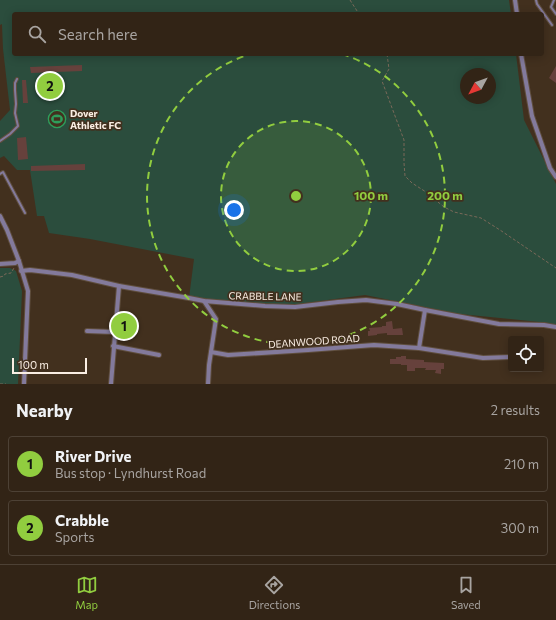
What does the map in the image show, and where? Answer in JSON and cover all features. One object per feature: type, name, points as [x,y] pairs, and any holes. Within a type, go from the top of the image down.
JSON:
[{"type":"street","points":[[515,0],[517,12]]},
{"type":"street","points":[[521,56],[532,116],[550,168],[556,177]]},
{"type":"street","points":[[0,216],[19,261],[28,291],[24,384]]},
{"type":"street","points":[[0,264],[19,261]]},
{"type":"street","name":"CRABBLE LANE","points":[[21,271],[30,270],[72,275],[119,286],[204,301],[258,306],[295,307],[366,300],[397,304],[499,324],[544,325],[556,327]]},
{"type":"street","points":[[111,384],[114,332],[119,286]]},
{"type":"street","points":[[204,301],[216,319],[209,365],[208,384]]},
{"type":"street","points":[[419,348],[425,310]]},
{"type":"street","points":[[88,331],[114,332]]},
{"type":"street","name":"DEANWOOD ROAD","points":[[211,352],[228,355],[374,345],[419,348],[483,358],[508,357]]},
{"type":"street","points":[[113,346],[159,354]]},
{"type":"lane","points":[[536,0],[543,12]]},
{"type":"lane","points":[[554,0],[551,7],[556,14]]},
{"type":"lane","points":[[544,14],[552,25]]},
{"type":"lane","points":[[0,140],[10,134],[18,126],[15,113],[15,82],[17,79]]},
{"type":"lane","points":[[0,174],[3,172],[25,213]]},
{"type":"path","points":[[350,0],[358,12]]},
{"type":"path","points":[[387,56],[389,69],[382,81],[404,140],[405,176],[444,207],[454,212],[481,218],[556,268]]},
{"type":"path","points":[[0,277],[11,272],[19,261]]},
{"type":"path","points":[[0,384],[6,384]]},
{"type":"green space","points":[[0,0],[509,0],[511,12],[12,12],[12,56],[516,56],[524,120],[556,184],[556,325],[460,314],[365,295],[290,305],[204,301],[189,298],[194,259],[90,239],[49,233],[44,216],[37,216],[30,170],[17,170],[4,156],[0,158],[0,121],[10,110],[3,49],[2,24],[0,25]]},
{"type":"green space","points":[[0,268],[10,268],[16,271],[22,291],[18,384],[0,384]]},
{"type":"building","points":[[82,65],[82,71],[31,73],[30,67]]},
{"type":"building","points":[[556,66],[556,83],[549,78]]},
{"type":"building","points":[[22,80],[26,80],[28,103],[23,103]]},
{"type":"building","points":[[26,137],[28,159],[18,160],[17,138]]},
{"type":"building","points":[[85,164],[85,170],[31,171],[31,166]]},
{"type":"building","points":[[392,321],[393,329],[402,328],[403,335],[387,335],[387,333],[368,336],[368,331],[370,331],[369,328],[386,326],[386,322]]},
{"type":"building","points":[[406,356],[406,359],[424,360],[424,362],[444,363],[444,369],[441,369],[441,374],[435,373],[436,370],[425,370],[426,368],[415,368],[415,371],[407,371],[407,365],[390,364],[390,359],[396,359],[396,357]]},
{"type":"place","name":"Crabble","points":[[50,86]]},
{"type":"place","name":"Dover Athletic FC","points":[[57,119]]},
{"type":"place","name":"River Drive","points":[[124,326]]}]
